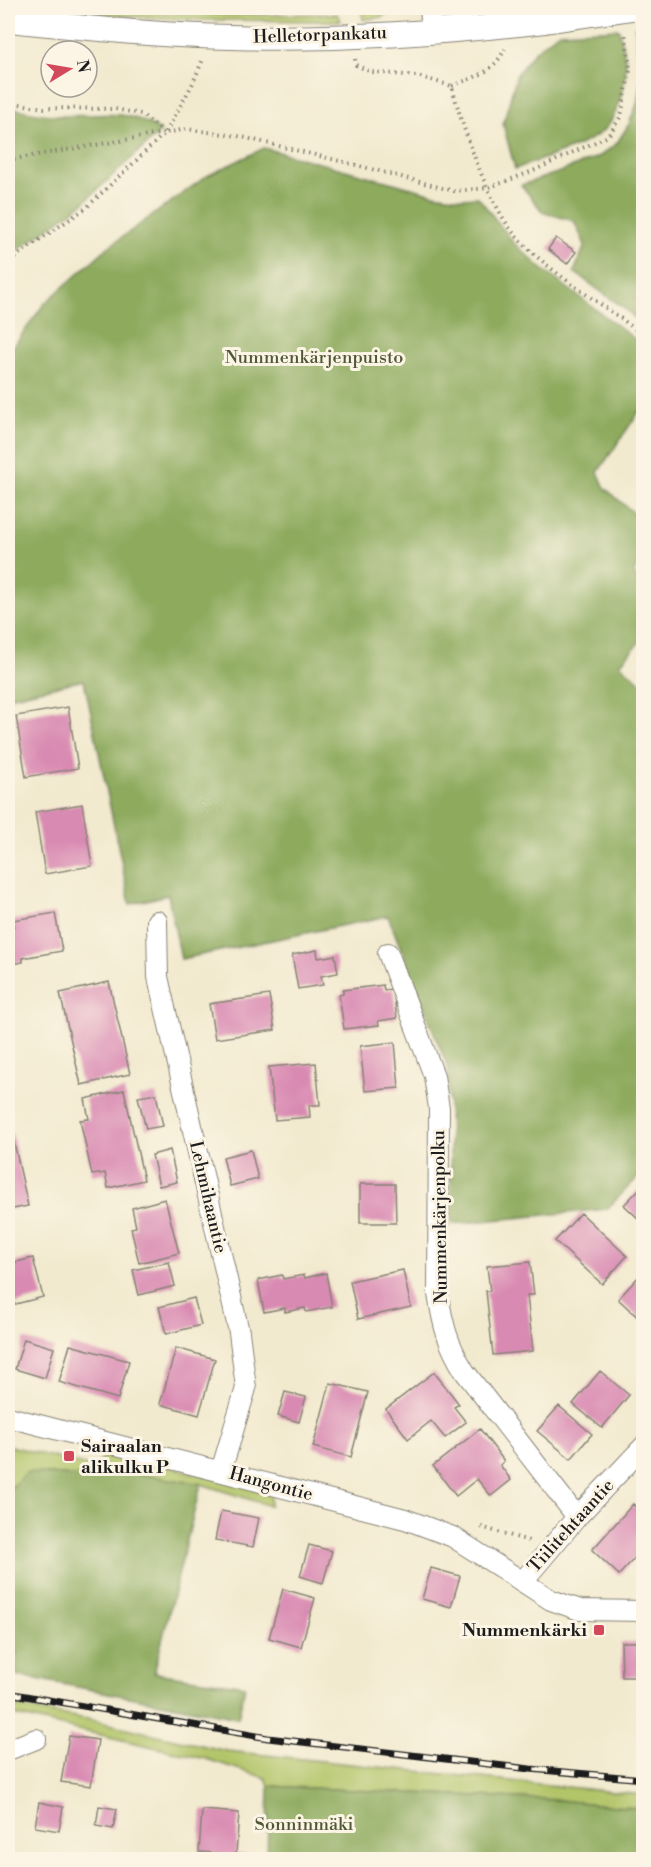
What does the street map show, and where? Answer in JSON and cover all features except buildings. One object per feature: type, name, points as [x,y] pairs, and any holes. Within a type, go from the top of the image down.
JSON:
[{"type":"street","name":"Helletorpankatu","points":[[8,20],[213,36],[351,36],[431,19],[505,26],[545,21],[628,18]]},
{"type":"street","name":"Lehmihaantie","points":[[156,921],[158,977],[239,1332],[246,1388],[221,1471]]},
{"type":"street","name":"Nummenkärjenpolku","points":[[388,953],[434,1076],[439,1108],[438,1294],[441,1317],[450,1349],[465,1372],[578,1517]]},
{"type":"street","name":"Hangontie","points":[[8,1417],[405,1519],[453,1537],[551,1600],[580,1610],[644,1611]]},
{"type":"street","name":"Tiilitehtaantie","points":[[523,1581],[644,1446]]},
{"type":"street","points":[[8,1750],[36,1739]]},
{"type":"path","points":[[185,8],[352,8],[352,51],[356,65],[371,72],[417,76],[452,86],[487,72],[498,63],[508,44],[505,26]]},
{"type":"path","points":[[8,160],[187,129],[238,136],[454,191],[488,188],[533,171],[608,136],[621,116],[630,70],[628,18]]},
{"type":"path","points":[[8,268],[19,254],[86,208],[165,133],[193,83],[213,36]]},
{"type":"path","points":[[452,86],[458,113],[488,188],[516,236],[541,259],[644,336]]},
{"type":"path","points":[[8,102],[43,108],[115,109],[141,114],[165,133]]},
{"type":"green space","points":[[36,8],[211,15],[337,14],[341,21],[204,20],[121,16]]},
{"type":"green space","points":[[373,8],[394,8],[382,17],[363,20],[362,13]]},
{"type":"green space","points":[[635,27],[644,27],[643,325],[574,272],[585,245],[574,221],[543,212],[521,185],[600,156],[617,143],[629,124],[637,104],[641,79]]},
{"type":"green space","points":[[619,29],[626,73],[620,100],[609,125],[586,142],[515,169],[503,124],[517,74],[535,51],[559,32]]},
{"type":"green space","points":[[8,108],[56,116],[114,114],[148,123],[161,131],[81,205],[15,252],[8,261]]},
{"type":"green space","name":"Nummenkärjenpuisto","points":[[264,148],[434,194],[461,198],[478,197],[514,243],[541,268],[643,345],[643,406],[598,472],[605,488],[644,522],[643,559],[634,571],[643,597],[643,638],[620,664],[644,685],[643,1172],[607,1209],[452,1224],[448,1068],[388,916],[181,959],[168,895],[130,904],[84,680],[8,697],[8,354],[44,304],[107,248],[207,176]]},
{"type":"green space","points":[[10,1446],[95,1468],[103,1456],[149,1461],[271,1493],[270,1506],[201,1484],[112,1470],[92,1478],[27,1472],[8,1491],[8,1448]]},
{"type":"green space","points":[[112,1470],[201,1484],[154,1673],[245,1686],[238,1718],[15,1675],[17,1653],[8,1652],[8,1491],[27,1472],[92,1478]]},
{"type":"green space","points":[[8,1705],[87,1719],[227,1751],[643,1795],[643,1809],[558,1800],[269,1786],[266,1778],[206,1759],[8,1714]]},
{"type":"green space","name":"Sonninmäki","points":[[269,1786],[558,1800],[643,1809],[643,1859],[267,1859]]},
{"type":"railway","points":[[8,1693],[268,1738],[530,1769],[644,1779]]},
{"type":"place","name":"Sairaalan alikulku P","points":[[69,1456]]},
{"type":"place","name":"Nummenkärki","points":[[599,1630]]}]
